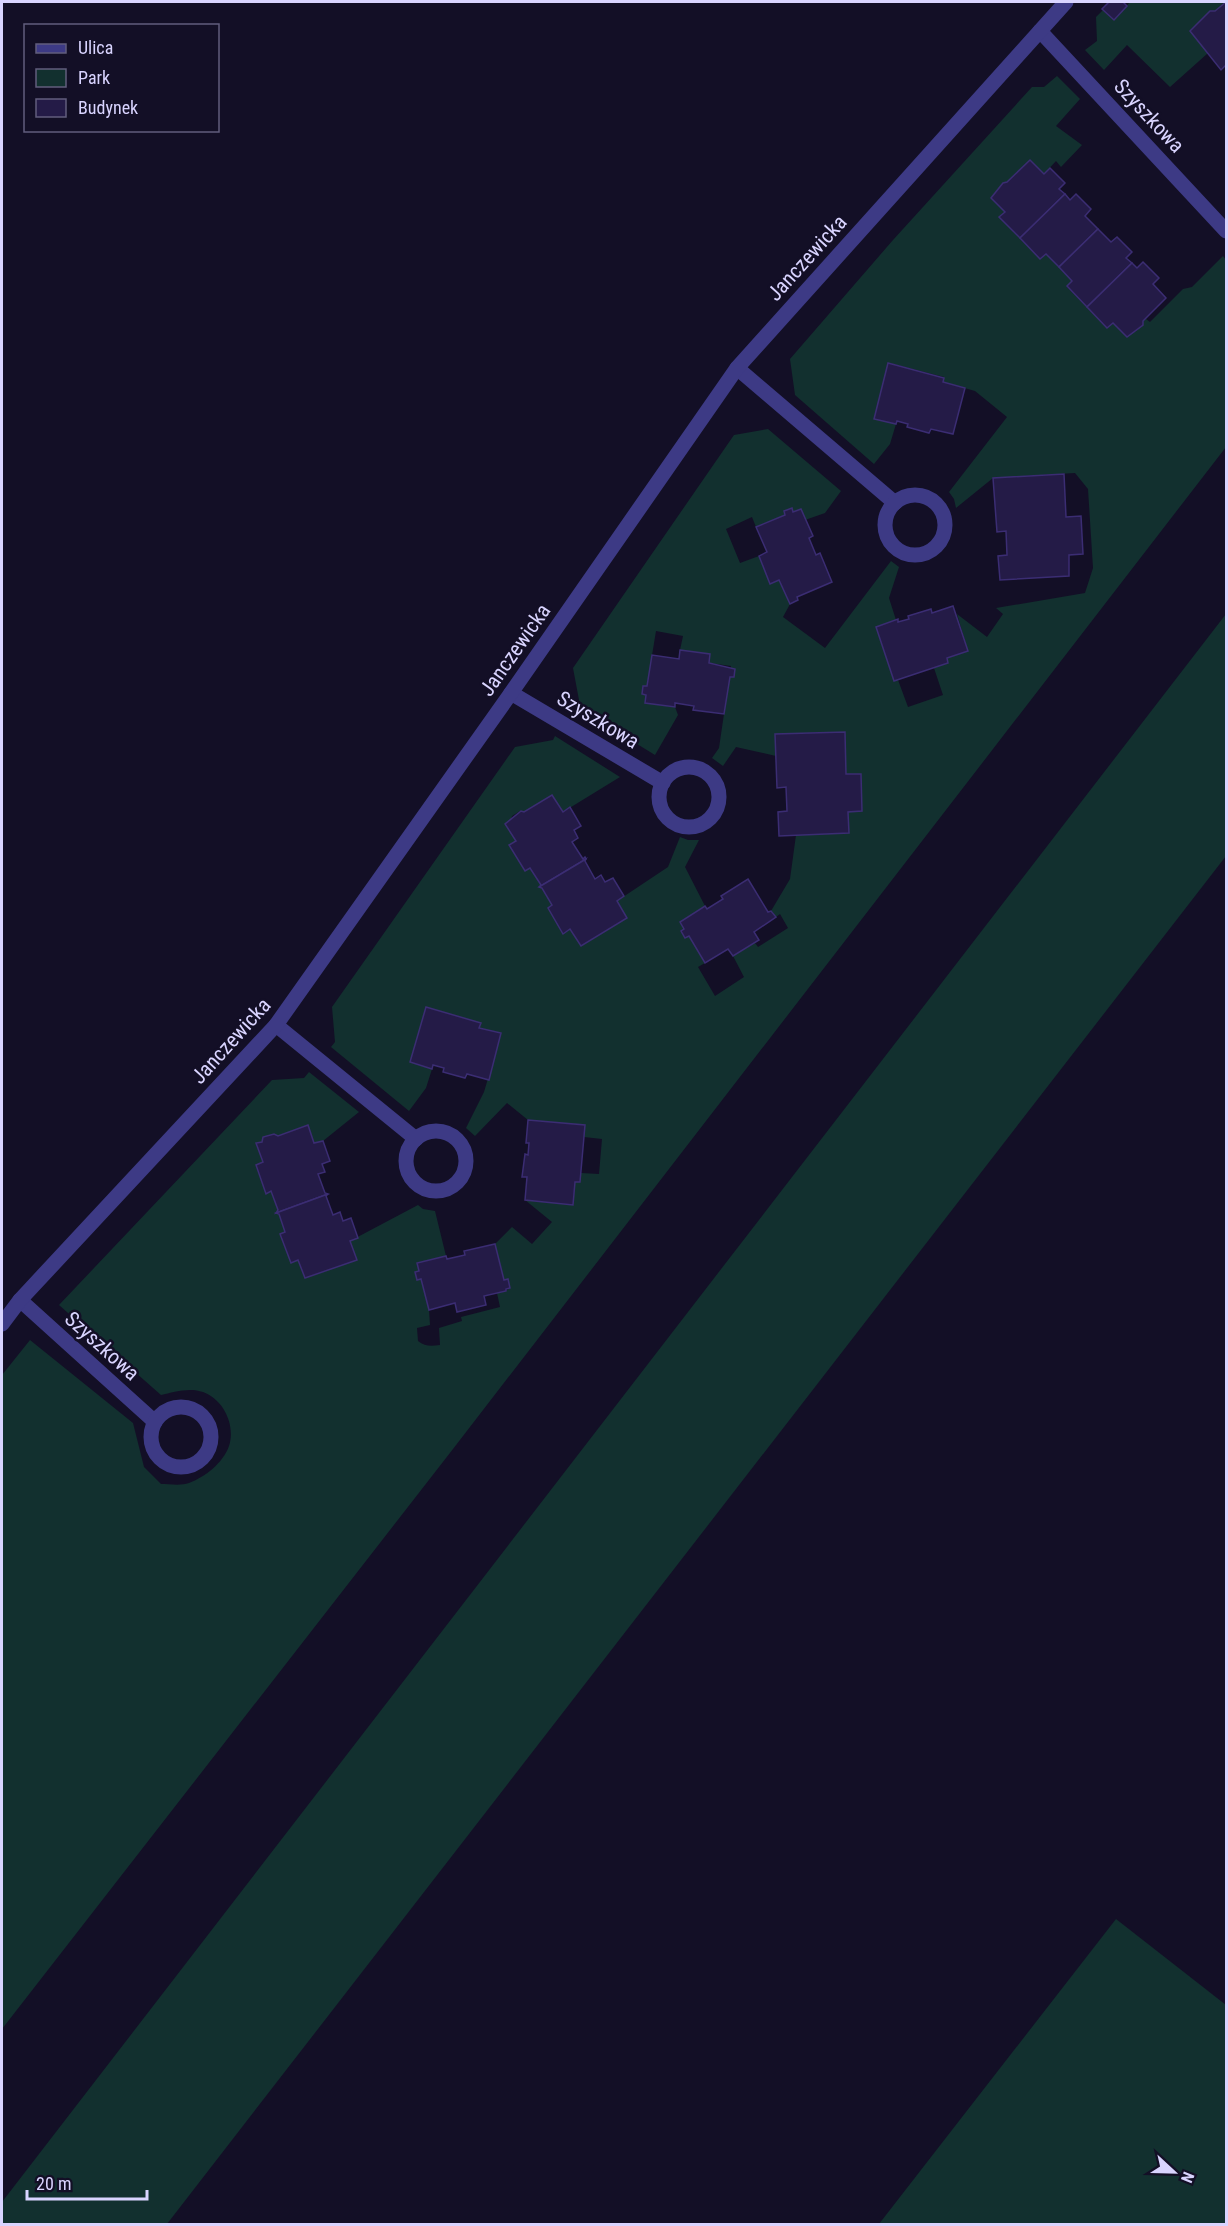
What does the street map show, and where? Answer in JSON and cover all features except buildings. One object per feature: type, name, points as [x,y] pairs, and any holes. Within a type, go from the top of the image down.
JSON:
[{"type":"street","name":"Janczewicka","points":[[2,1324],[20,1300],[276,1025],[737,368],[1066,2]]},
{"type":"street","name":"Szyszkowa","points":[[1040,31],[1227,231]]},
{"type":"street","points":[[737,368],[895,503]]},
{"type":"street","name":"Szyszkowa","points":[[511,693],[663,783]]},
{"type":"street","points":[[276,1025],[416,1139]]},
{"type":"street","name":"Szyszkowa","points":[[20,1300],[154,1422]]},
{"type":"green space","points":[[1130,2],[1226,2],[1215,11],[1210,11],[1190,31],[1208,53],[1170,87],[1127,45],[1104,70],[1085,50],[1097,41],[1096,17],[1103,10],[1114,20]]},
{"type":"green space","points":[[1057,76],[1080,99],[1056,126],[1082,145],[1061,167],[1056,161],[1044,174],[1030,160],[1007,182],[1003,183],[991,198],[1005,212],[1000,218],[1040,259],[1046,254],[1072,281],[1067,287],[1107,328],[1113,323],[1135,332],[1143,325],[1143,321],[1146,319],[1150,322],[1183,289],[1192,287],[1223,256],[1226,260],[1226,447],[2,2029],[2,1375],[30,1340],[133,1423],[144,1467],[161,1484],[189,1483],[218,1464],[229,1446],[231,1430],[226,1414],[216,1400],[210,1395],[193,1390],[161,1395],[59,1305],[272,1080],[304,1078],[309,1072],[359,1112],[323,1141],[314,1143],[308,1125],[278,1136],[274,1134],[264,1137],[262,1142],[256,1144],[263,1162],[256,1166],[266,1193],[271,1191],[278,1210],[276,1213],[279,1214],[305,1278],[356,1260],[350,1241],[418,1205],[423,1209],[435,1211],[446,1256],[417,1263],[419,1271],[415,1272],[417,1280],[421,1279],[429,1310],[430,1325],[417,1328],[418,1341],[431,1346],[440,1345],[439,1328],[462,1321],[461,1317],[500,1307],[497,1293],[510,1288],[508,1279],[504,1280],[495,1244],[512,1227],[532,1244],[552,1222],[525,1200],[573,1205],[575,1182],[580,1182],[581,1173],[599,1174],[602,1139],[584,1137],[584,1125],[528,1120],[507,1103],[475,1136],[466,1128],[484,1092],[501,1034],[479,1028],[481,1023],[426,1008],[411,1062],[432,1069],[426,1088],[409,1111],[331,1047],[335,1042],[332,1007],[515,747],[553,740],[555,736],[620,777],[563,812],[520,811],[512,816],[516,841],[509,845],[530,868],[541,885],[539,888],[542,888],[552,905],[548,908],[563,933],[570,929],[581,946],[627,918],[617,901],[668,867],[680,837],[699,840],[685,867],[705,906],[680,922],[684,929],[681,931],[685,938],[689,936],[705,963],[698,967],[715,996],[744,977],[733,956],[755,943],[758,947],[788,928],[780,914],[776,917],[771,911],[790,879],[796,835],[848,833],[848,812],[862,811],[861,774],[846,774],[845,732],[775,734],[776,756],[736,747],[723,766],[712,758],[719,748],[731,666],[709,663],[710,654],[680,650],[683,636],[656,631],[647,686],[643,686],[642,694],[646,695],[645,703],[675,707],[678,715],[655,755],[575,706],[579,700],[573,668],[734,435],[768,429],[841,491],[825,513],[805,520],[801,509],[793,512],[791,508],[784,511],[785,515],[756,527],[752,517],[726,529],[740,563],[759,556],[770,583],[779,580],[790,604],[783,617],[825,648],[891,561],[899,567],[889,598],[896,620],[876,627],[894,681],[898,680],[908,707],[943,695],[934,668],[948,663],[947,658],[968,651],[957,614],[987,637],[1003,614],[996,608],[1085,593],[1093,568],[1088,489],[1075,473],[993,478],[956,508],[949,492],[1007,417],[975,391],[943,382],[944,377],[889,363],[874,418],[896,424],[890,444],[874,464],[795,395],[790,359],[893,240],[1032,87],[1044,87]]},
{"type":"green space","points":[[1226,614],[1226,856],[167,2224],[2,2224],[2,2202]]},
{"type":"green space","points":[[1116,1919],[1226,2005],[1226,2224],[879,2224]]}]
